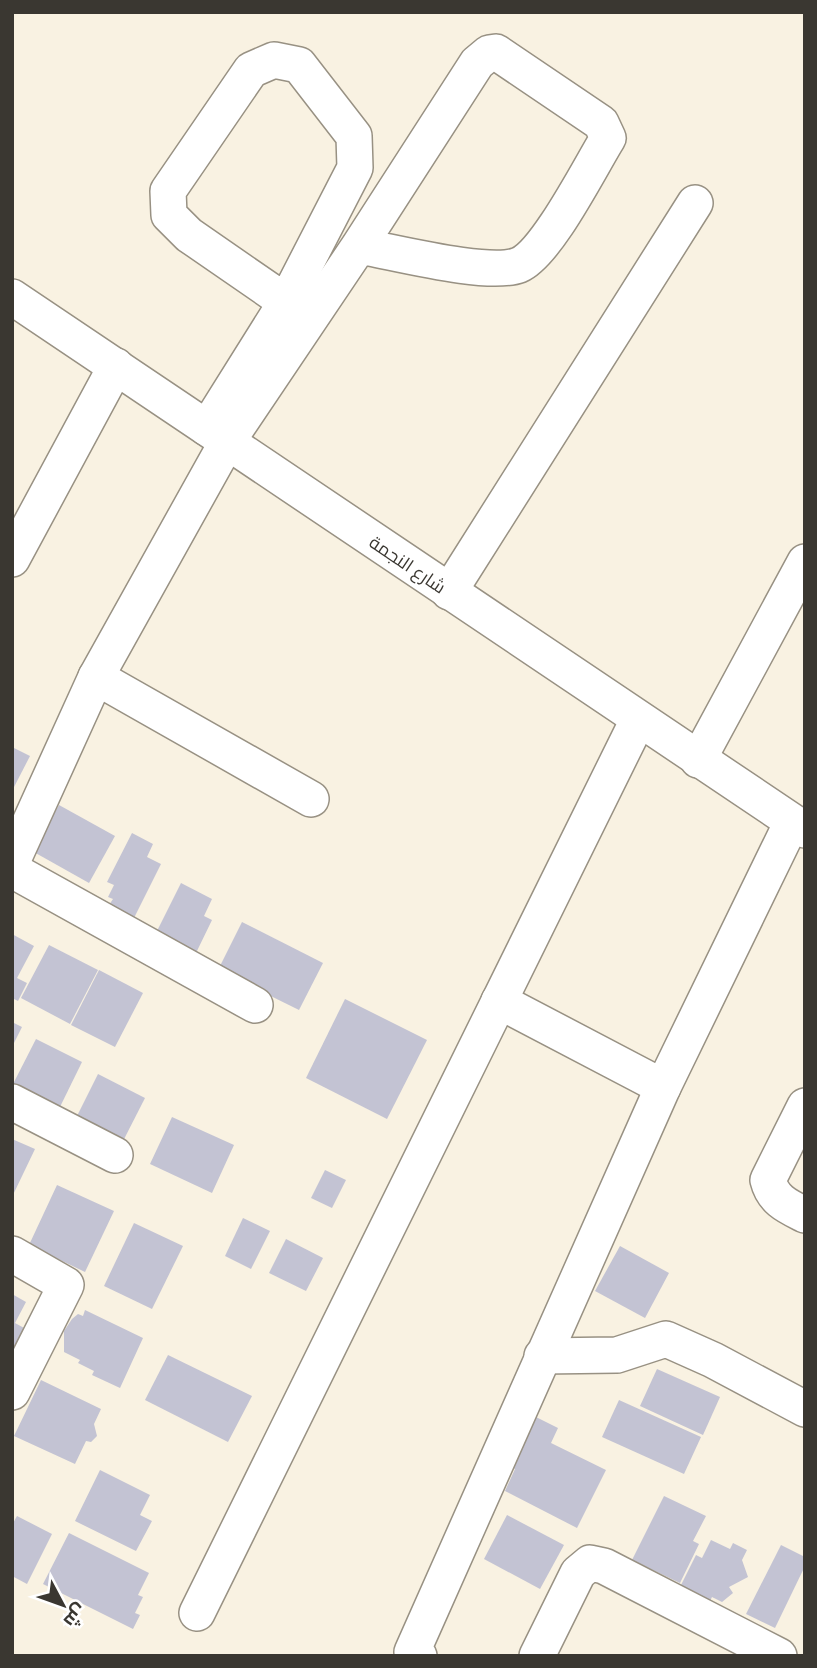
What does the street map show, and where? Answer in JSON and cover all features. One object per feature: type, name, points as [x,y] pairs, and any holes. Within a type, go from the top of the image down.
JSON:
[{"type":"street","points":[[217,435],[359,246],[477,63],[489,53],[496,52],[601,123],[608,138],[542,246],[519,265],[486,270],[359,246]]},
{"type":"street","points":[[12,862],[96,677],[355,168],[354,136],[299,65],[274,60],[251,70],[168,191],[169,215],[189,235],[286,302]]},
{"type":"street","points":[[449,592],[695,203]]},
{"type":"street","name":"شارع النجمة","points":[[12,298],[799,826]]},
{"type":"street","points":[[12,559],[116,366]]},
{"type":"street","points":[[698,760],[805,562]]},
{"type":"street","points":[[96,677],[311,799]]},
{"type":"street","points":[[197,1613],[638,720]]},
{"type":"street","points":[[419,1656],[412,1652],[663,1087],[799,826]]},
{"type":"street","points":[[12,870],[255,1005]]},
{"type":"street","points":[[499,1001],[663,1087]]},
{"type":"street","points":[[12,1102],[115,1155]]},
{"type":"street","points":[[805,1106],[768,1180],[771,1192],[778,1199],[805,1215]]},
{"type":"street","points":[[12,1254],[66,1285],[12,1392]]},
{"type":"street","points":[[542,1356],[618,1355],[666,1339],[713,1360],[805,1409]]},
{"type":"street","points":[[537,1656],[578,1573],[590,1563],[604,1566],[779,1656]]},
{"type":"building","points":[[12,747],[30,756],[12,791]]},
{"type":"building","points":[[59,805],[115,836],[89,883],[32,851]]},
{"type":"building","points":[[132,833],[153,844],[147,857],[161,864],[134,918],[109,905],[113,899],[108,897],[114,885],[107,882]]},
{"type":"building","points":[[181,883],[212,899],[204,916],[212,920],[196,953],[156,933]]},
{"type":"building","points":[[242,922],[323,963],[299,1010],[218,970]]},
{"type":"building","points":[[12,934],[34,946],[17,978],[27,983],[18,1001],[12,998]]},
{"type":"building","points":[[49,945],[98,970],[70,1024],[21,998]]},
{"type":"building","points":[[99,970],[143,993],[115,1047],[71,1025]]},
{"type":"building","points":[[345,999],[427,1040],[387,1119],[306,1078]]},
{"type":"building","points":[[12,1022],[22,1027],[12,1047]]},
{"type":"building","points":[[36,1039],[82,1062],[57,1113],[12,1086]]},
{"type":"building","points":[[98,1074],[145,1098],[119,1149],[72,1126]]},
{"type":"building","points":[[172,1117],[234,1145],[212,1193],[150,1164]]},
{"type":"building","points":[[12,1139],[35,1149],[12,1197]]},
{"type":"building","points":[[325,1170],[346,1180],[332,1208],[311,1198]]},
{"type":"building","points":[[57,1185],[114,1211],[85,1272],[29,1245]]},
{"type":"building","points":[[243,1218],[270,1231],[251,1269],[225,1256]]},
{"type":"building","points":[[134,1223],[183,1246],[152,1309],[104,1286]]},
{"type":"building","points":[[286,1239],[323,1258],[306,1291],[269,1273]]},
{"type":"building","points":[[620,1246],[669,1273],[645,1318],[595,1291]]},
{"type":"building","points":[[12,1294],[26,1302],[15,1323],[26,1329],[12,1356]]},
{"type":"building","points":[[85,1310],[143,1338],[120,1388],[92,1375],[94,1371],[64,1352],[64,1331],[78,1314],[83,1316]]},
{"type":"building","points":[[168,1355],[252,1396],[228,1442],[145,1400]]},
{"type":"building","points":[[657,1369],[720,1397],[703,1435],[640,1406]]},
{"type":"building","points":[[41,1380],[101,1409],[94,1424],[97,1436],[91,1442],[86,1441],[75,1464],[14,1436]]},
{"type":"building","points":[[619,1400],[701,1437],[684,1474],[602,1437]]},
{"type":"building","points":[[528,1413],[558,1428],[551,1443],[606,1470],[577,1528],[505,1491],[515,1469],[503,1463]]},
{"type":"building","points":[[100,1470],[150,1495],[140,1515],[152,1521],[136,1551],[75,1521]]},
{"type":"building","points":[[664,1496],[706,1516],[693,1541],[699,1544],[680,1583],[632,1560]]},
{"type":"building","points":[[507,1515],[564,1545],[540,1589],[484,1559]]},
{"type":"building","points":[[17,1516],[52,1534],[27,1584],[12,1576],[12,1525]]},
{"type":"building","points":[[69,1533],[149,1573],[138,1595],[143,1597],[135,1613],[140,1615],[133,1629],[43,1584]]},
{"type":"building","points":[[711,1540],[730,1549],[733,1543],[747,1550],[742,1560],[748,1577],[729,1587],[733,1593],[722,1602],[712,1597],[709,1603],[679,1589],[696,1555],[702,1558]]},
{"type":"building","points":[[781,1545],[805,1557],[805,1566],[775,1628],[746,1614]]}]
